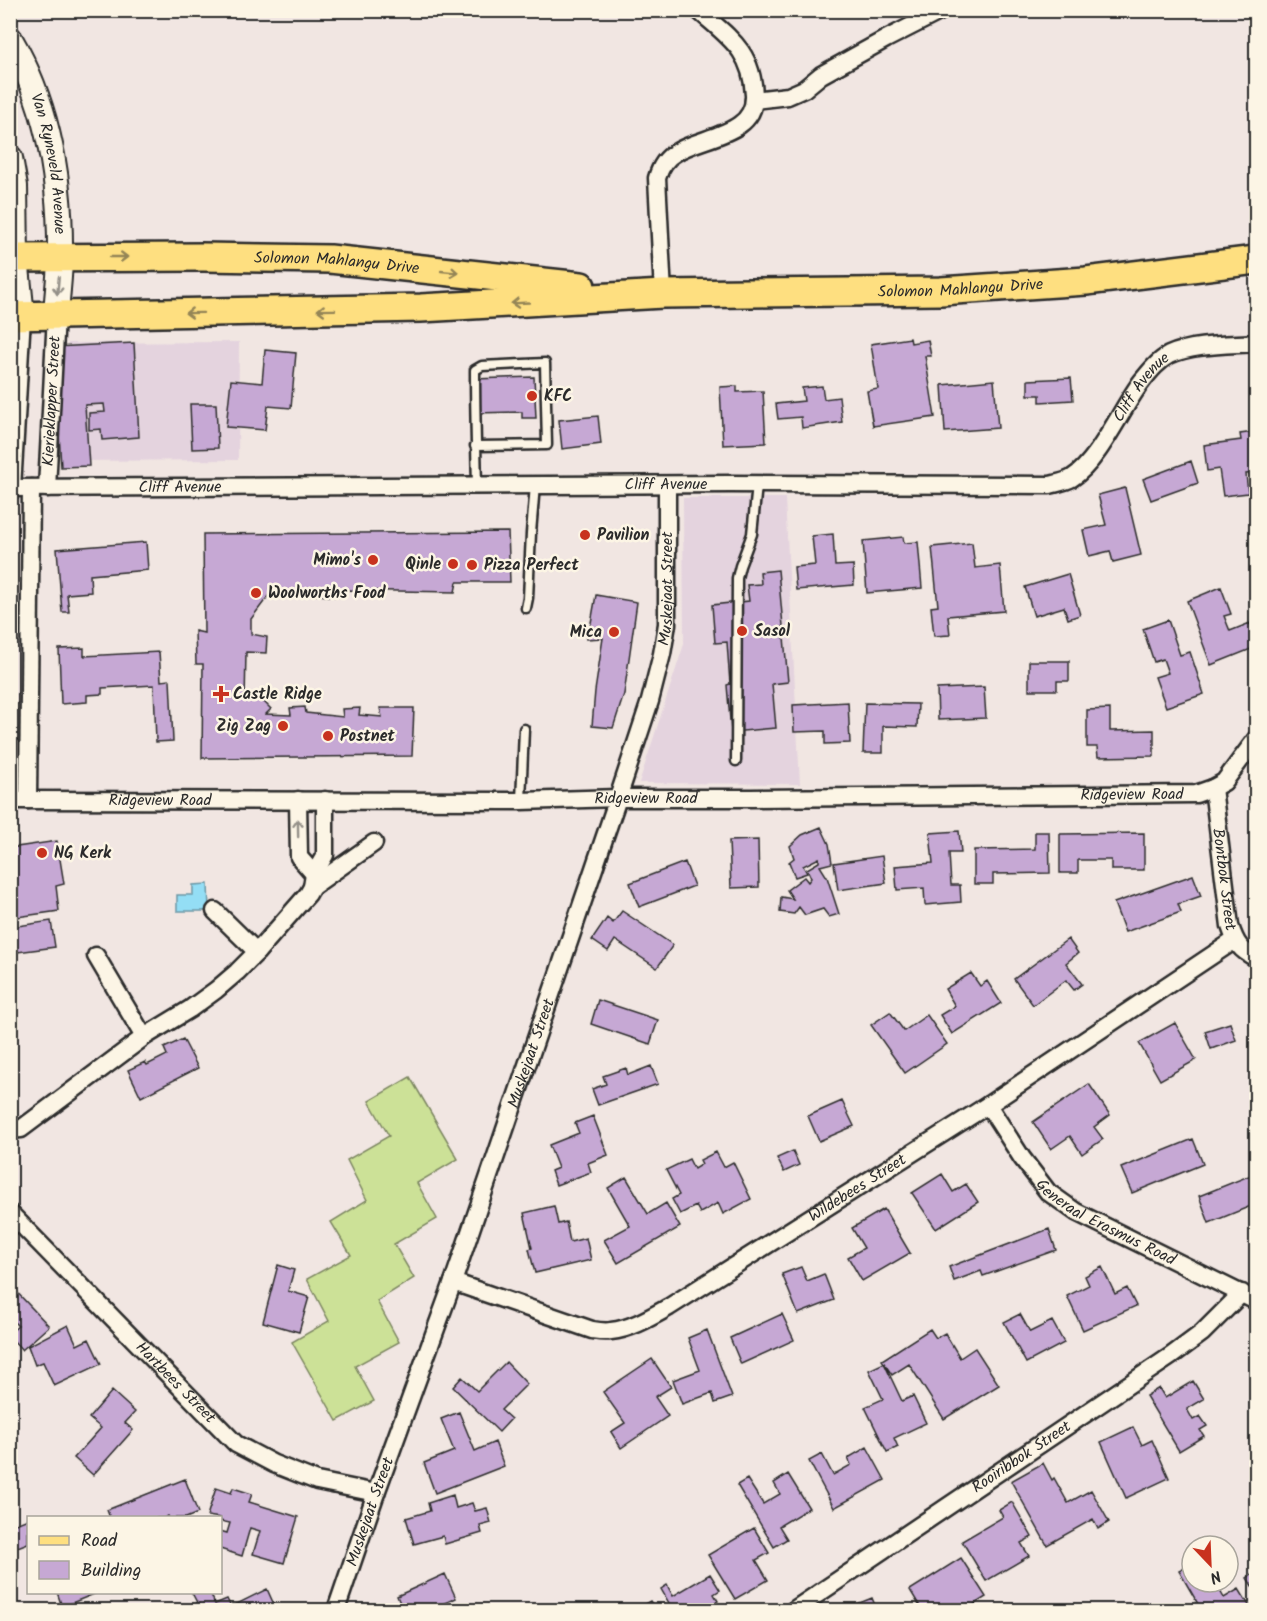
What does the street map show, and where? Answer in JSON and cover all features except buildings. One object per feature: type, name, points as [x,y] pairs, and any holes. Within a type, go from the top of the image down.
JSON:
[{"type":"main road","name":"Van Ryneveld Avenue","points":[[10,39],[40,105],[52,154],[61,258],[56,315]]},
{"type":"main road","name":"Van Ryneveld Avenue","points":[[10,158],[15,186],[13,258],[16,316]]},
{"type":"main road","name":"Solomon Mahlangu Drive","points":[[13,258],[330,259],[663,294]]},
{"type":"main road","name":"Solomon Mahlangu Drive","points":[[16,316],[421,308],[663,294],[941,291],[1086,282],[1257,260]]},
{"type":"street","points":[[663,294],[657,178],[660,169],[677,151],[737,127],[752,109],[754,100],[752,72],[746,58],[733,40],[698,10]]},
{"type":"street","points":[[754,100],[788,96],[804,89],[821,75],[944,10]]},
{"type":"street","name":"Kierieklapper Street","points":[[28,800],[39,488],[56,315]]},
{"type":"street","name":"Kierieklapper Street","points":[[11,488],[16,316]]},
{"type":"street","name":"Cliff Avenue","points":[[11,488],[1050,485],[1073,477],[1095,455],[1136,389],[1158,363],[1168,356],[1201,347],[1257,344]]},
{"type":"street","name":"Muskejaat Street","points":[[336,1611],[376,1493],[453,1282],[650,701],[667,624],[667,486]]},
{"type":"street","name":"Ridgeview Road","points":[[10,800],[521,801],[618,798],[1196,794],[1224,782],[1257,739]]},
{"type":"street","name":"Bontbok Street","points":[[1213,788],[1230,926],[1235,940],[1243,950],[1257,958]]},
{"type":"street","points":[[298,800],[299,857],[313,880]]},
{"type":"street","points":[[10,1130],[21,1129],[144,1037],[216,990],[257,952],[308,894],[325,855],[325,800]]},
{"type":"street","points":[[313,880],[374,843]]},
{"type":"street","points":[[215,911],[257,952]]},
{"type":"street","name":"Wildebees Street","points":[[453,1282],[591,1330],[611,1331],[630,1326],[669,1307],[988,1105],[1235,940]]},
{"type":"street","points":[[96,956],[144,1037]]},
{"type":"street","name":"Generaal Erasmus Road","points":[[988,1105],[1022,1158],[1048,1192],[1057,1199],[1076,1212],[1249,1297]]},
{"type":"street","name":"Hartbees Street","points":[[10,1214],[236,1444],[274,1464],[317,1481],[376,1493]]},
{"type":"street","name":"Rooiribbok Street","points":[[794,1611],[1172,1356],[1249,1297]]},
{"type":"lane","points":[[476,446],[547,445],[545,363],[482,366],[475,370],[476,446],[477,485]]},
{"type":"lane","points":[[526,608],[536,485]]},
{"type":"lane","points":[[736,760],[737,578],[752,534],[757,485]]},
{"type":"lane","points":[[521,801],[524,729]]},
{"type":"shaded area","points":[[239,342],[238,460],[66,461],[68,343]]},
{"type":"shaded area","points":[[683,498],[785,498],[800,784],[639,783],[684,644]]},
{"type":"green space","points":[[410,1077],[458,1159],[417,1183],[437,1219],[394,1244],[414,1278],[377,1301],[399,1342],[355,1366],[374,1401],[337,1421],[292,1342],[329,1321],[307,1279],[351,1255],[331,1222],[367,1200],[347,1160],[389,1136],[369,1101]]},
{"type":"water","points":[[208,884],[209,911],[177,911],[177,895],[193,895],[193,885]]},
{"type":"place","name":"KFC","points":[[532,396]]},
{"type":"place","name":"Pavilion","points":[[585,535]]},
{"type":"place","name":"Mimo's","points":[[373,560]]},
{"type":"place","name":"Qinle","points":[[453,564]]},
{"type":"place","name":"Pizza Perfect","points":[[472,565]]},
{"type":"place","name":"Woolworths Food","points":[[256,593]]},
{"type":"place","name":"Sasol","points":[[742,631]]},
{"type":"place","name":"Mica","points":[[614,632]]},
{"type":"place","name":"Castle Ridge","points":[[221,694]]},
{"type":"place","name":"Zig Zag","points":[[283,726]]},
{"type":"place","name":"Postnet","points":[[328,736]]},
{"type":"place","name":"NG Kerk","points":[[42,853]]}]
